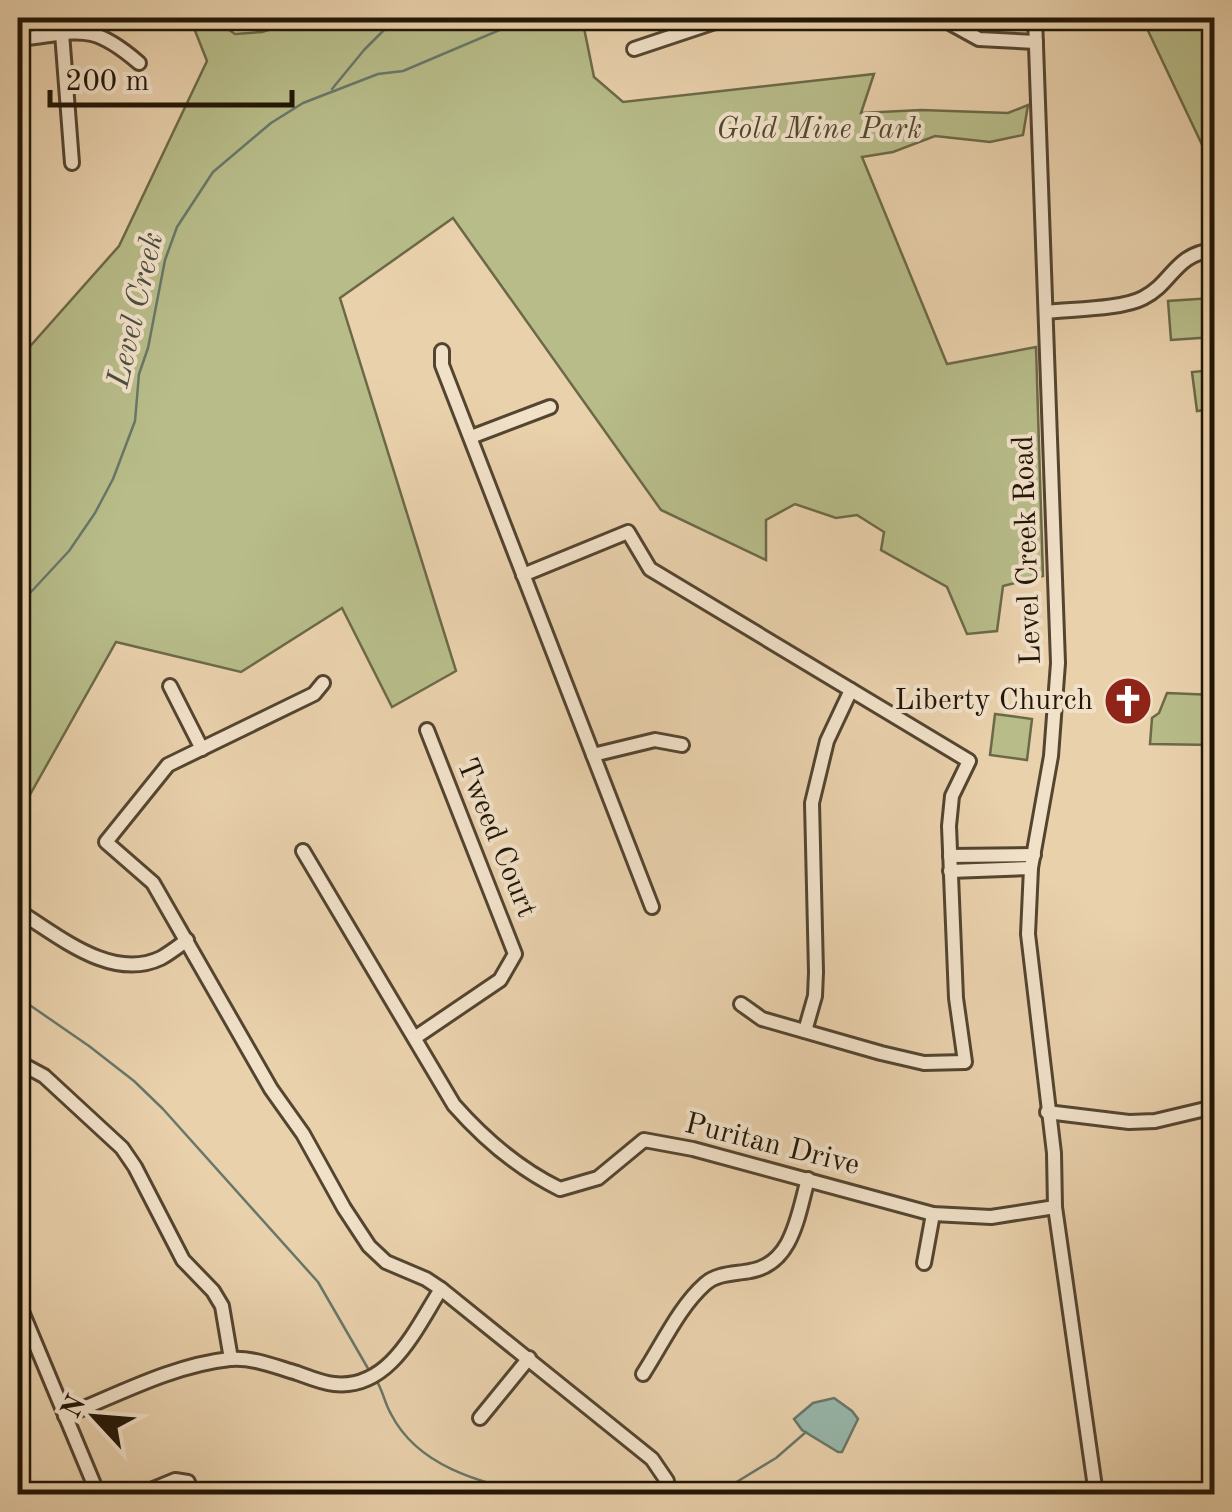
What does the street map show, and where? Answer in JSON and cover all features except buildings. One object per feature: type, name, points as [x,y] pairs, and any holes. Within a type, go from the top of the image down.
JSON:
[{"type":"street","points":[[634,50],[718,21],[744,18]]},
{"type":"street","points":[[941,18],[979,40],[1036,42]]},
{"type":"street","name":"Level Creek Road","points":[[1035,18],[1058,662],[1051,756],[1032,862],[1028,934],[1054,1153],[1055,1208],[1096,1494]]},
{"type":"street","points":[[18,38],[86,31],[111,39],[139,63]]},
{"type":"street","points":[[62,34],[72,163]]},
{"type":"street","points":[[1048,312],[1136,301],[1155,290],[1181,261],[1194,253],[1214,250]]},
{"type":"street","points":[[442,351],[442,365],[652,907]]},
{"type":"street","points":[[470,438],[550,407]]},
{"type":"street","points":[[524,575],[628,532],[650,568],[969,761],[952,796],[950,856],[956,998],[965,1062],[924,1063],[762,1019],[741,1004]]},
{"type":"street","points":[[323,683],[314,694],[160,772],[106,842],[154,883],[270,1090],[302,1134],[370,1246],[386,1262],[441,1289],[529,1358],[652,1460],[667,1481]]},
{"type":"street","points":[[170,686],[202,748]]},
{"type":"street","points":[[805,1031],[815,996],[816,972],[812,802],[827,741],[851,690]]},
{"type":"street","name":"Tweed Court","points":[[416,1038],[500,980],[515,954],[426,730]]},
{"type":"street","points":[[593,755],[656,740],[682,745]]},
{"type":"street","name":"Puritan Drive","points":[[303,852],[454,1104],[475,1129],[534,1176],[560,1189],[598,1178],[644,1140],[693,1149],[932,1214],[991,1217],[1055,1208]]},
{"type":"street","points":[[950,856],[1032,862]]},
{"type":"street","points":[[950,871],[1032,862]]},
{"type":"street","points":[[18,910],[112,963],[143,964],[161,958],[187,940]]},
{"type":"street","points":[[18,1062],[44,1076],[122,1148],[183,1260],[222,1306],[231,1359]]},
{"type":"street","points":[[1047,1112],[1129,1122],[1155,1121],[1214,1107]]},
{"type":"street","points":[[643,1374],[682,1312],[707,1282],[721,1275],[758,1270],[785,1252],[808,1179]]},
{"type":"street","points":[[924,1263],[932,1214]]},
{"type":"street","points":[[65,1416],[183,1369],[231,1359],[252,1359],[334,1385],[362,1380],[393,1362],[441,1289]]},
{"type":"street","points":[[18,1302],[98,1494]]},
{"type":"street","points":[[480,1418],[529,1358]]},
{"type":"street","points":[[141,1494],[175,1480],[188,1482]]},
{"type":"green space","name":"Gold Mine Park","points":[[190,18],[212,18],[235,34],[262,32],[288,24],[292,18],[575,18],[583,23],[594,77],[623,102],[874,74],[861,113],[1008,113],[1028,105],[1023,135],[990,142],[935,136],[893,152],[862,157],[947,364],[1036,347],[1043,576],[1003,586],[997,631],[967,634],[947,587],[881,550],[884,532],[857,515],[836,518],[795,504],[766,520],[766,560],[661,510],[453,218],[340,298],[456,671],[392,707],[342,608],[241,672],[116,642],[18,816],[18,360],[119,246],[207,61]]},
{"type":"green space","points":[[1142,18],[1214,18],[1214,170]]},
{"type":"green space","points":[[1212,298],[1214,337],[1171,340],[1168,301]]},
{"type":"green space","points":[[1213,370],[1214,409],[1197,411],[1192,372]]},
{"type":"green space","points":[[1167,693],[1214,695],[1214,745],[1150,744],[1152,718],[1159,713]]},
{"type":"green space","points":[[995,714],[1032,719],[1027,760],[990,755]]},
{"type":"shaded area","points":[[834,1398],[858,1419],[842,1452],[802,1430],[794,1419],[813,1403]]},
{"type":"waterway","points":[[332,89],[396,18]]},
{"type":"waterway","name":"Level Creek","points":[[18,606],[69,551],[113,479],[135,421],[139,374],[165,260],[177,227],[213,172],[271,123],[303,103],[378,74],[403,71],[528,18]]},
{"type":"waterway","points":[[18,997],[89,1046],[163,1109],[318,1282],[370,1372]]},
{"type":"waterway","points":[[375,1378],[391,1414],[417,1447],[452,1469],[532,1494]]},
{"type":"waterway","points":[[717,1494],[776,1458],[806,1432]]},
{"type":"place","name":"Liberty Church","points":[[1128,701]]}]
